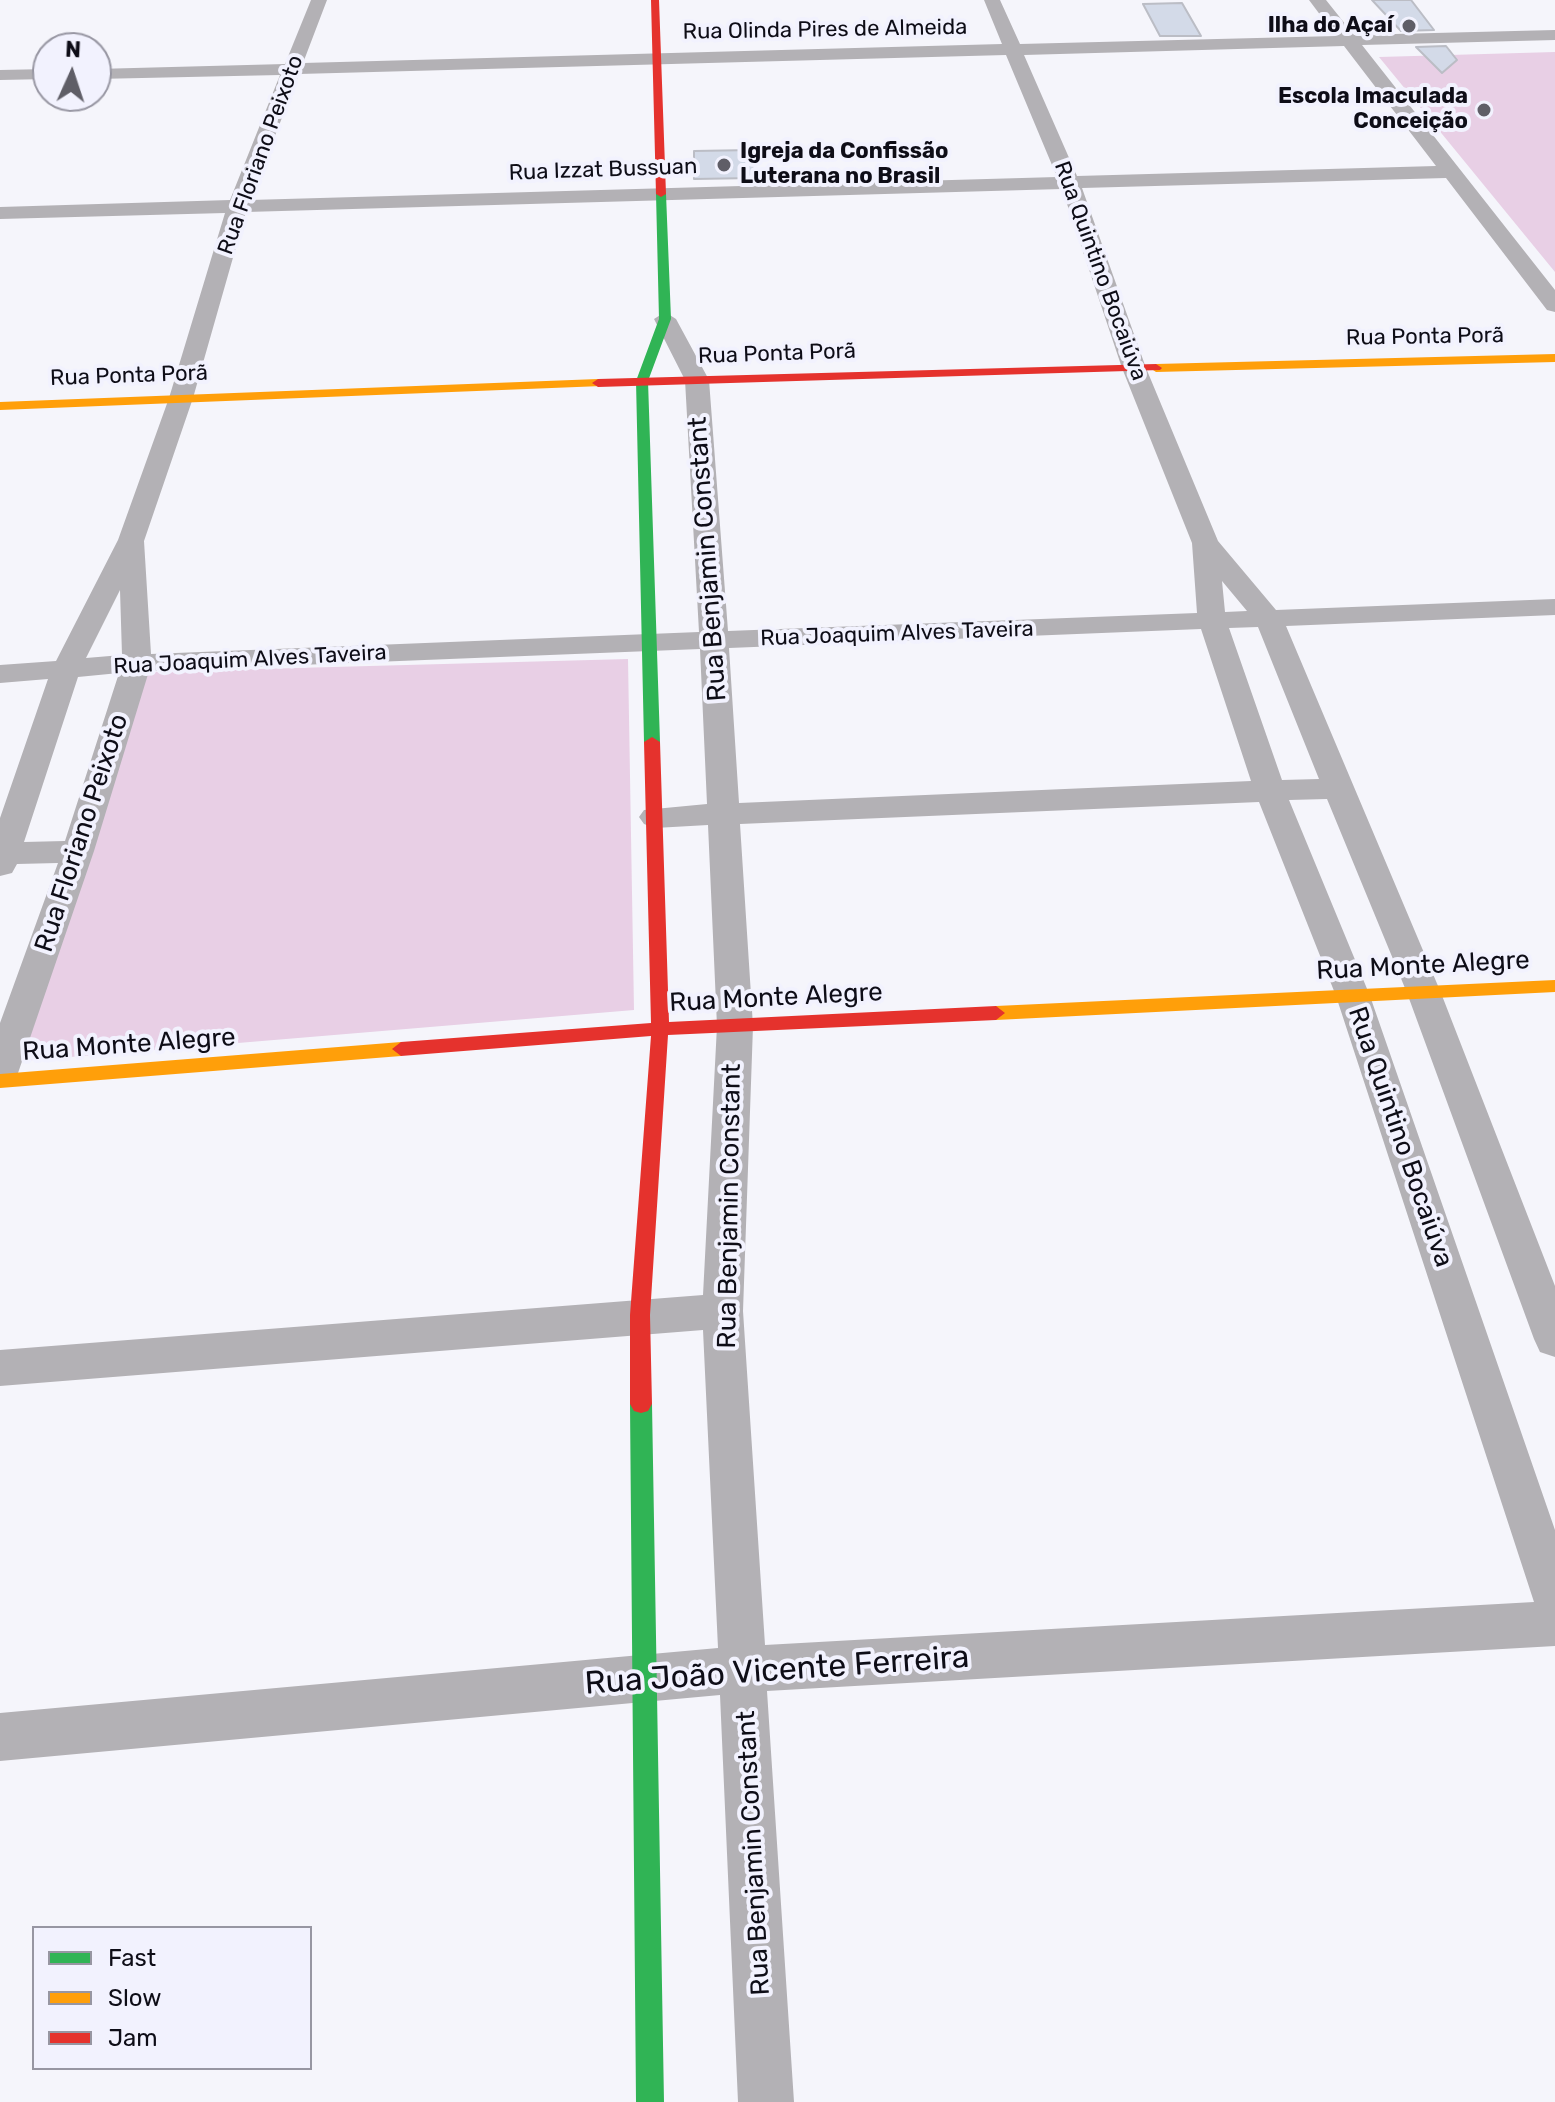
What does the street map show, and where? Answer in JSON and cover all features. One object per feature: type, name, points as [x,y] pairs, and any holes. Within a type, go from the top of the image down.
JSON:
[{"type":"street","name":"Rua Floriano Peixoto","points":[[1,858],[65,671],[131,540],[181,398],[238,205],[319,0]]},
{"type":"street","name":"Rua Benjamin Constant","points":[[650,2102],[640,1315],[660,1029],[642,381],[665,319],[655,0]]},
{"type":"street","name":"Rua Quintino Bocaiúva","points":[[992,0],[1069,181],[1134,368],[1205,543],[1212,620],[1270,791],[1353,996],[1555,1596]]},
{"type":"street","points":[[1317,0],[1448,172],[1555,305]]},
{"type":"street","name":"Rua Olinda Pires de Almeida","points":[[112,74],[1555,35]]},
{"type":"street","points":[[0,75],[32,74]]},
{"type":"street","name":"Rua Izzat Bussuan","points":[[0,213],[1448,172]]},
{"type":"street","name":"Rua Benjamin Constant","points":[[665,319],[697,380],[714,641],[735,1026],[723,1311],[745,1669],[766,2102]]},
{"type":"street","name":"Rua Ponta Porã","points":[[0,406],[642,381],[1555,358]]},
{"type":"street","name":"Rua Floriano Peixoto","points":[[0,1073],[78,851],[137,663],[131,540]]},
{"type":"street","name":"Rua Quintino Bocaiúva","points":[[1205,543],[1268,618],[1424,993],[1555,1339]]},
{"type":"street","name":"Rua Joaquim Alves Taveira","points":[[0,674],[137,663],[1555,607]]},
{"type":"street","points":[[655,817],[1337,788]]},
{"type":"street","points":[[1,858],[78,851]]},
{"type":"street","name":"Rua Monte Alegre","points":[[0,1081],[660,1029],[1555,986]]},
{"type":"street","points":[[0,1368],[640,1315],[723,1311]]},
{"type":"street","name":"Rua João Vicente Ferreira","points":[[0,1737],[745,1669],[1555,1623]]},
{"type":"shaded area","name":"Escola Imaculada Conceição","points":[[1555,52],[1555,272],[1379,57]]},
{"type":"shaded area","points":[[628,659],[634,1010],[22,1061],[148,672]]},
{"type":"building","points":[[1372,0],[1411,0],[1434,30],[1401,31]]},
{"type":"building","points":[[1182,3],[1201,36],[1160,36],[1143,4]]},
{"type":"building","points":[[1446,46],[1457,60],[1442,73],[1416,47]]},
{"type":"building","name":"Igreja da Confissão Luterana no Brasil","points":[[752,150],[754,178],[694,179],[694,151]]},
{"type":"traffic: fast","points":[[652,742],[642,381],[665,319],[661,194]]},
{"type":"traffic: fast","points":[[641,1404],[650,2102]]},
{"type":"traffic: slow","points":[[1156,368],[1555,358]]},
{"type":"traffic: slow","points":[[0,406],[598,383]]},
{"type":"traffic: slow","points":[[996,1013],[1555,986]]},
{"type":"traffic: slow","points":[[0,1081],[401,1049]]},
{"type":"traffic: jam","points":[[655,0],[661,194]]},
{"type":"traffic: jam","points":[[598,383],[1156,368]]},
{"type":"traffic: jam","points":[[641,1404],[640,1315],[660,1029],[652,742]]},
{"type":"traffic: jam","points":[[401,1049],[660,1029],[996,1013]]},
{"type":"place","name":"Ilha do Açaí","points":[[1409,26]]},
{"type":"place","name":"Escola Imaculada Conceição","points":[[1484,110]]},
{"type":"place","name":"Igreja da Confissão Luterana no Brasil","points":[[724,165]]}]
